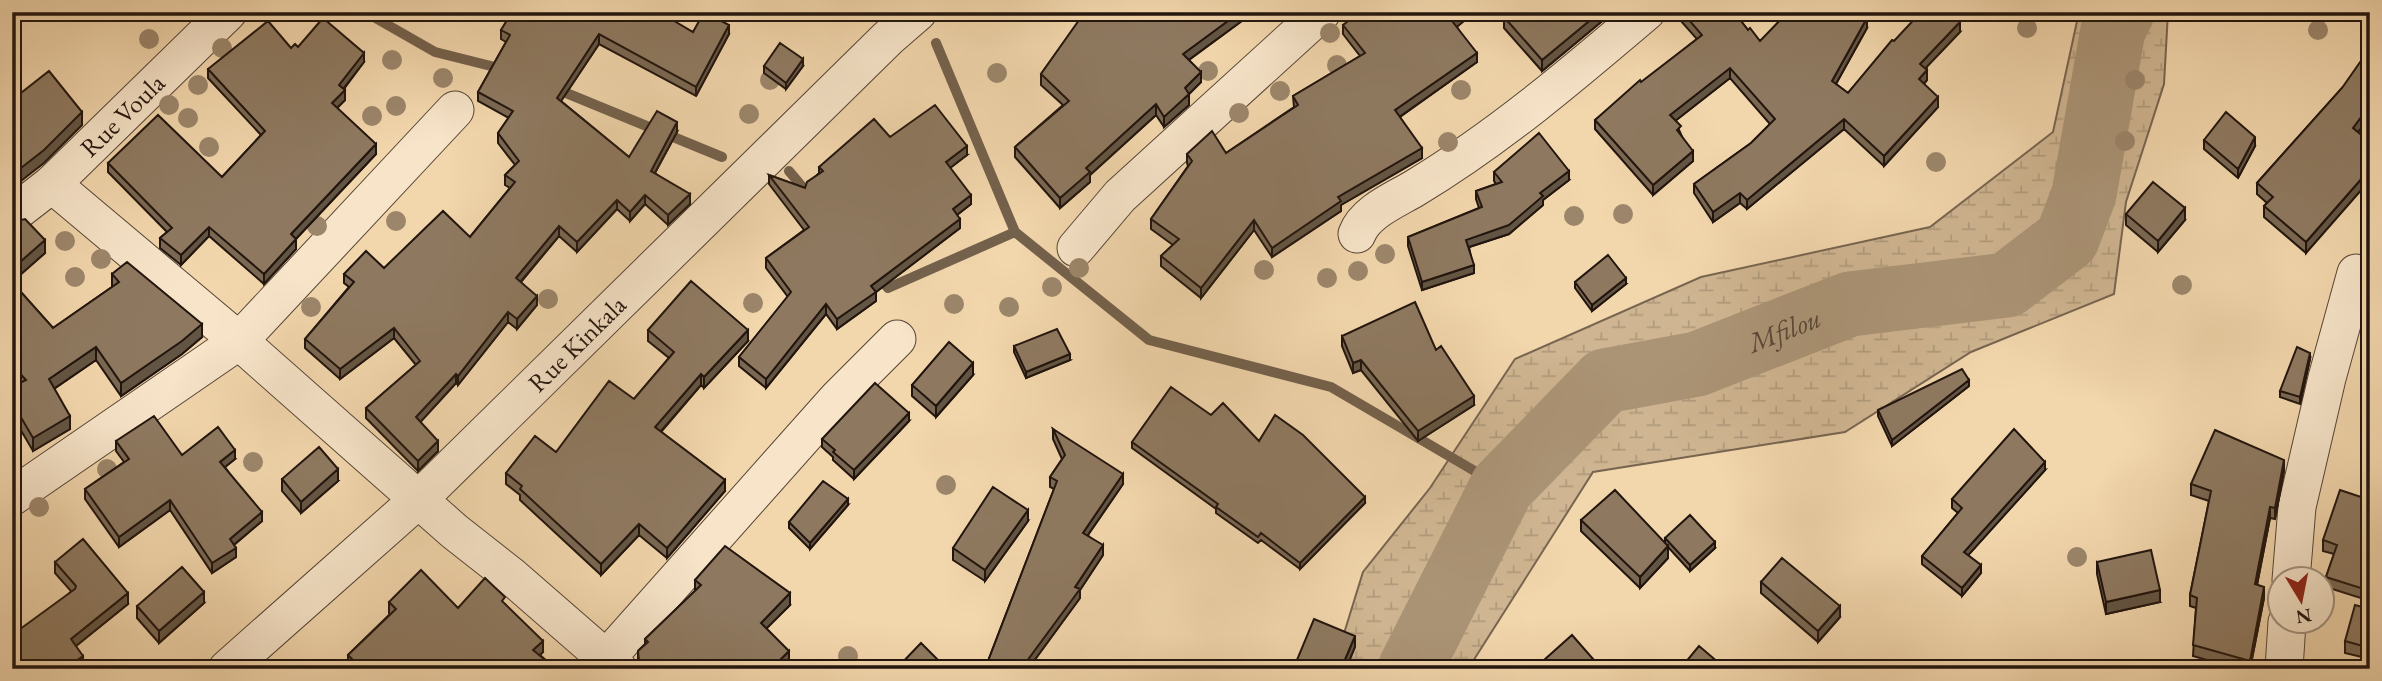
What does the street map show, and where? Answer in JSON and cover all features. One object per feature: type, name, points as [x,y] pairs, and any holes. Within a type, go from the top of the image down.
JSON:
[{"type":"street","name":"Rue Voula","points":[[12,215],[52,184],[228,12]]},
{"type":"street","name":"Rue Kinkala","points":[[228,669],[419,499],[888,38],[918,12]]},
{"type":"street","points":[[1076,248],[1120,196],[1322,12]]},
{"type":"street","points":[[1357,234],[1360,226],[1375,213],[1439,173],[1561,85],[1646,12]]},
{"type":"street","points":[[12,497],[239,341],[455,110]]},
{"type":"street","points":[[52,184],[239,341],[454,531],[510,575],[606,666],[838,398],[897,339]]},
{"type":"street","points":[[2292,566],[2297,507],[2327,378],[2356,273]]},
{"type":"street","points":[[2284,669],[2286,636]]},
{"type":"green space","points":[[2079,12],[2168,12],[2164,84],[2126,202],[2114,294],[1971,352],[1845,432],[1593,472],[1468,669],[1333,669],[1363,572],[1430,488],[1515,359],[1701,277],[1930,227],[2053,132]]},
{"type":"building","points":[[512,12],[659,12],[693,32],[704,12],[729,25],[696,87],[599,34],[557,98],[629,157],[657,111],[677,122],[651,171],[690,194],[668,215],[645,195],[630,212],[617,200],[577,242],[559,226],[516,278],[537,296],[517,319],[508,312],[458,376],[456,374],[416,417],[438,441],[418,461],[366,408],[420,361],[394,328],[340,369],[305,339],[354,282],[344,274],[366,251],[384,268],[443,211],[470,237],[515,182],[505,175],[519,161],[498,133],[513,111],[478,92],[510,35],[501,30]]},
{"type":"building","points":[[1084,12],[1240,12],[1183,54],[1201,72],[1185,88],[1189,94],[1164,117],[1156,104],[1086,168],[1090,172],[1060,198],[1015,147],[1069,101],[1041,74]]},
{"type":"building","points":[[1360,12],[1463,12],[1452,21],[1477,53],[1395,110],[1422,148],[1338,197],[1341,201],[1272,248],[1254,220],[1201,288],[1161,256],[1179,239],[1151,219],[1192,161],[1187,154],[1212,131],[1226,153],[1298,105],[1293,96],[1365,53],[1343,25]]},
{"type":"building","points":[[1510,12],[1600,12],[1542,60],[1504,17]]},
{"type":"building","points":[[1682,12],[1734,12],[1760,41],[1788,12],[1860,12],[1867,18],[1832,81],[1848,93],[1892,40],[1894,41],[1921,12],[1949,12],[1960,22],[1920,64],[1927,70],[1919,79],[1938,97],[1884,156],[1844,119],[1747,200],[1740,193],[1713,212],[1694,184],[1751,143],[1775,119],[1730,68],[1670,115],[1681,126],[1677,130],[1693,151],[1653,185],[1595,120],[1640,80],[1641,82],[1702,35]]},
{"type":"building","points":[[323,18],[364,53],[339,85],[345,90],[332,103],[376,144],[291,234],[296,239],[264,274],[209,227],[181,255],[160,238],[172,228],[108,163],[158,115],[222,177],[265,131],[208,69],[268,21],[291,48],[295,44],[298,47]]},
{"type":"building","points":[[780,43],[803,59],[786,83],[764,66]]},
{"type":"building","points":[[2370,48],[2370,105],[2353,128],[2370,142],[2370,169],[2306,242],[2264,206],[2273,197],[2257,183],[2342,88]]},
{"type":"building","points":[[49,71],[82,112],[44,150],[12,175],[12,100]]},
{"type":"building","points":[[935,105],[967,146],[946,162],[971,195],[953,209],[960,219],[871,286],[876,292],[837,319],[826,304],[766,379],[739,357],[791,292],[766,258],[809,227],[769,175],[805,188],[807,182],[823,171],[819,167],[874,119],[890,137]]},
{"type":"building","points":[[2226,112],[2255,137],[2238,169],[2204,140]]},
{"type":"building","points":[[1539,133],[1569,171],[1540,193],[1543,196],[1509,225],[1466,240],[1474,265],[1422,282],[1408,237],[1482,207],[1476,191],[1502,182],[1494,172]]},
{"type":"building","points":[[2153,182],[2185,208],[2158,241],[2126,214]]},
{"type":"building","points":[[25,219],[45,240],[12,269],[12,222]]},
{"type":"building","points":[[1608,255],[1626,278],[1592,305],[1575,282]]},
{"type":"building","points":[[127,262],[202,324],[121,383],[96,347],[49,379],[70,416],[33,438],[12,402],[12,387],[26,380],[12,365],[12,282],[53,328],[119,282],[112,274]]},
{"type":"building","points":[[691,281],[748,330],[704,377],[701,374],[655,427],[725,480],[667,548],[639,524],[601,564],[506,473],[535,436],[556,452],[609,381],[634,399],[674,352],[648,330]]},
{"type":"building","points":[[1415,302],[1436,350],[1441,346],[1474,396],[1418,431],[1361,360],[1353,363],[1342,336]]},
{"type":"building","points":[[1057,329],[1070,354],[1026,372],[1014,346]]},
{"type":"building","points":[[949,342],[973,363],[936,406],[912,385]]},
{"type":"building","points":[[2297,347],[2310,353],[2300,397],[2280,391]]},
{"type":"building","points":[[1962,369],[1969,380],[1892,440],[1878,410]]},
{"type":"building","points":[[875,383],[909,413],[854,470],[822,439]]},
{"type":"building","points":[[1171,387],[1211,415],[1223,403],[1259,441],[1275,415],[1303,435],[1365,497],[1300,563],[1261,533],[1258,537],[1216,507],[1218,504],[1132,442]]},
{"type":"building","points":[[154,416],[182,455],[218,427],[235,450],[220,462],[262,512],[230,539],[236,548],[212,563],[170,500],[119,537],[85,489],[129,459],[116,441]]},
{"type":"building","points":[[1053,429],[1123,474],[1083,533],[1103,545],[1075,587],[1080,589],[1021,669],[985,669],[1057,481],[1050,477],[1065,455]]},
{"type":"building","points":[[2014,429],[2045,462],[1964,552],[1981,565],[1962,588],[1922,556],[1962,508],[1952,499]]},
{"type":"building","points":[[2215,430],[2284,460],[2275,508],[2270,507],[2255,584],[2264,587],[2250,661],[2193,645],[2197,598],[2190,595],[2211,491],[2191,484]]},
{"type":"building","points":[[319,447],[338,469],[301,502],[282,479]]},
{"type":"building","points":[[823,481],[848,499],[810,543],[789,522]]},
{"type":"building","points":[[993,487],[1028,510],[985,570],[953,548]]},
{"type":"building","points":[[1615,490],[1668,546],[1640,577],[1581,520]]},
{"type":"building","points":[[2340,490],[2370,500],[2370,591],[2336,580],[2336,566],[2330,566],[2337,545],[2323,540]]},
{"type":"building","points":[[1690,515],[1715,542],[1690,565],[1665,538]]},
{"type":"building","points":[[83,539],[128,593],[71,639],[83,656],[65,669],[12,669],[12,635],[75,589],[76,586],[55,562]]},
{"type":"building","points":[[725,546],[790,593],[761,623],[789,651],[771,669],[635,669],[639,661],[638,651],[648,642],[645,639],[701,585],[695,580]]},
{"type":"building","points":[[2151,550],[2160,590],[2106,602],[2097,562]]},
{"type":"building","points":[[1782,558],[1840,606],[1818,631],[1761,582]]},
{"type":"building","points":[[182,567],[204,592],[159,631],[137,606]]},
{"type":"building","points":[[421,570],[458,608],[485,578],[505,597],[502,601],[543,641],[533,650],[556,669],[362,669],[348,655],[396,609],[389,602]]},
{"type":"building","points":[[2355,605],[2370,609],[2370,648],[2345,641]]},
{"type":"building","points":[[1314,619],[1355,636],[1341,669],[1294,667]]},
{"type":"building","points":[[1572,635],[1601,668],[1534,669]]},
{"type":"building","points":[[921,643],[947,669],[896,669]]},
{"type":"building","points":[[1699,646],[1726,669],[1680,669]]},
{"type":"waterway","points":[[365,12],[435,52],[503,69]]},
{"type":"waterway","name":"Mfilou","points":[[1410,669],[1502,487],[1605,381],[1697,364],[1850,304],[2007,285],[2067,239],[2084,194],[2113,30],[2122,12]]},
{"type":"waterway","points":[[936,43],[1015,232]]},
{"type":"waterway","points":[[554,88],[722,157]]},
{"type":"waterway","points":[[789,171],[810,196]]},
{"type":"waterway","points":[[877,275],[888,288],[1015,232],[1149,340],[1331,387],[1502,487]]}]
